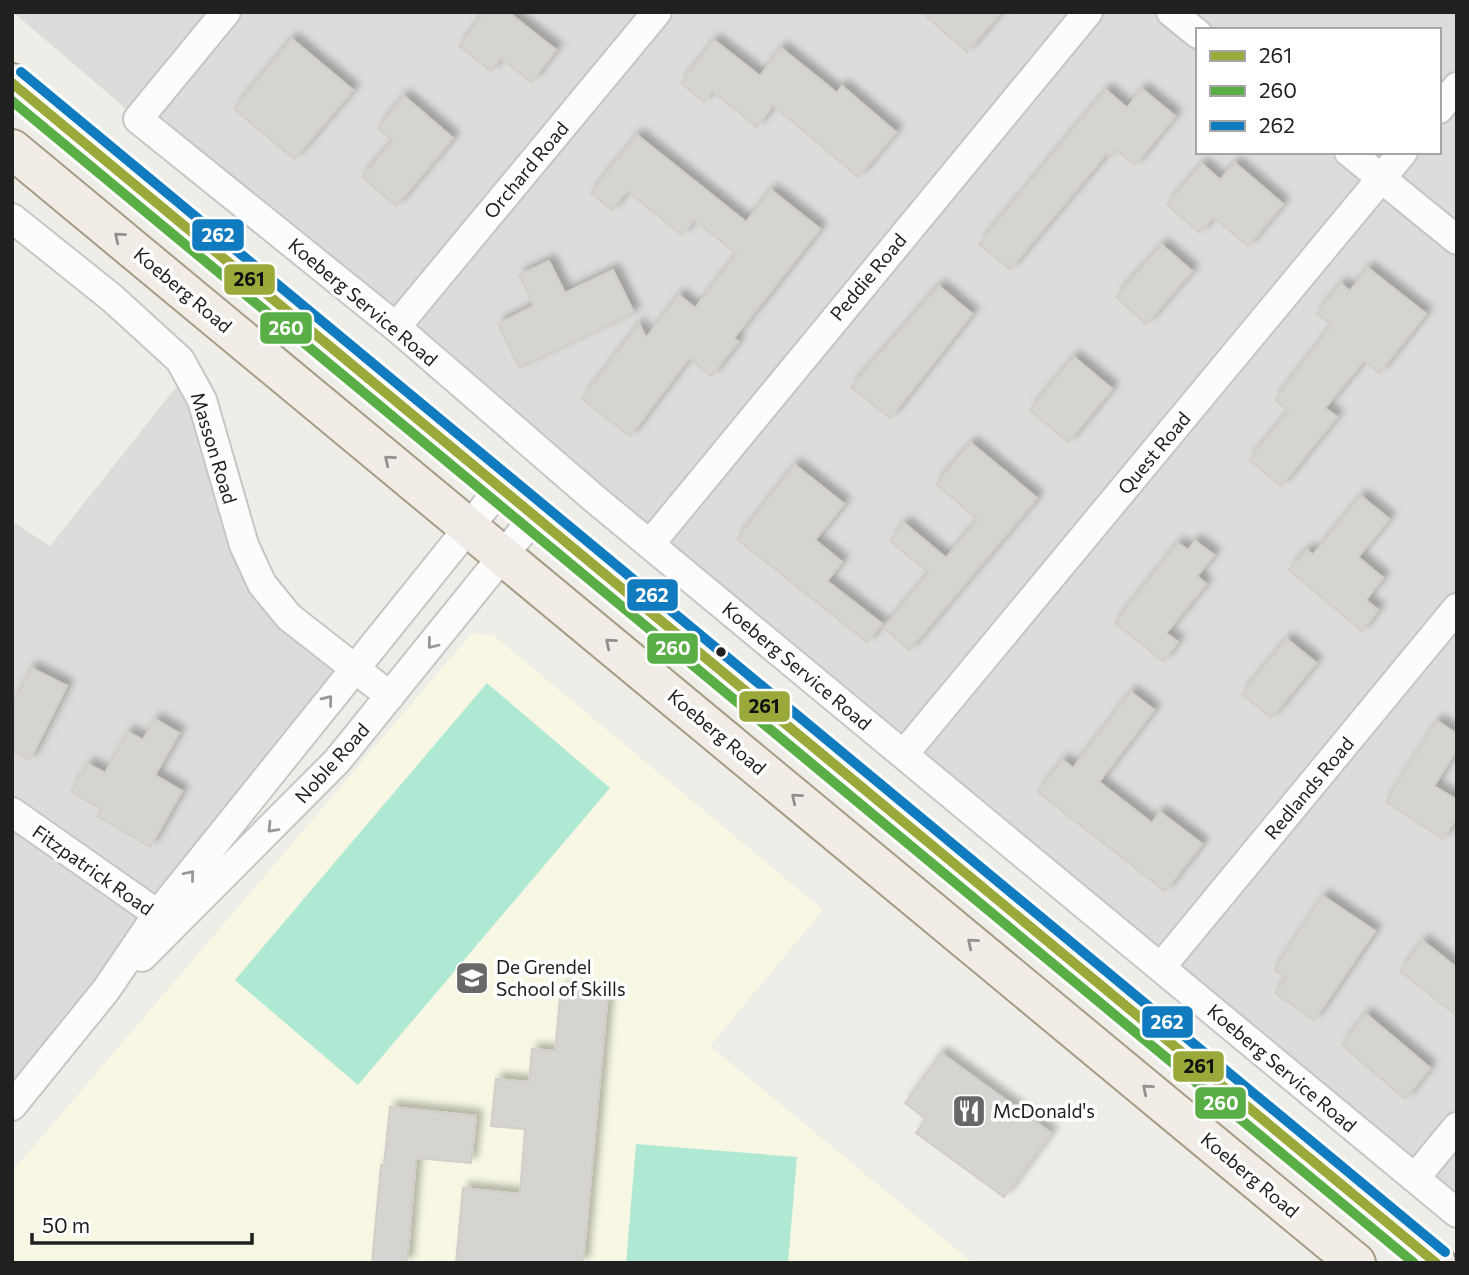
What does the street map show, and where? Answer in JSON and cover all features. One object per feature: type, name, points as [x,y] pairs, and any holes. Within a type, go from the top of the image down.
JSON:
[{"type":"main road","points":[[12,83],[1436,1263]]},
{"type":"main road","name":"Koeberg Road","points":[[12,149],[1356,1263]]},
{"type":"street","name":"Koeberg Service Road","points":[[226,12],[138,119],[396,327],[650,544],[1457,1213]]},
{"type":"street","name":"Orchard Road","points":[[396,327],[657,12]]},
{"type":"street","name":"Peddie Road","points":[[650,544],[1088,12]]},
{"type":"street","points":[[1171,12],[1196,32]]},
{"type":"street","points":[[1441,106],[1457,87]]},
{"type":"street","points":[[1352,154],[1457,240]]},
{"type":"street","name":"Quest Road","points":[[904,754],[1401,154]]},
{"type":"street","name":"Masson Road","points":[[12,218],[112,298],[180,360],[202,400],[244,545],[261,584],[289,617],[390,696]]},
{"type":"street","name":"Noble Road","points":[[12,1105],[166,921],[354,667],[500,487]]},
{"type":"street","name":"Noble Road","points":[[166,921],[337,761],[536,516]]},
{"type":"street","name":"Redlands Road","points":[[1161,967],[1457,608]]},
{"type":"street","name":"Fitzpatrick Road","points":[[12,813],[166,921]]},
{"type":"street","points":[[1415,1178],[1457,1127]]},
{"type":"shaded area","points":[[1457,12],[1457,1213],[15,14]]},
{"type":"shaded area","points":[[188,372],[248,559],[354,668],[12,1106],[12,521],[50,546]]},
{"type":"shaded area","name":"De Grendel School of Skills","points":[[472,633],[493,635],[823,910],[710,1046],[973,1263],[12,1263],[12,1172]]},
{"type":"green space","points":[[487,683],[610,788],[358,1085],[235,980]]},
{"type":"green space","points":[[636,1144],[797,1157],[788,1263],[626,1263]]},
{"type":"building","points":[[485,12],[508,12],[556,50],[531,82],[501,58],[491,71],[459,46]]},
{"type":"building","points":[[921,12],[1001,12],[967,52]]},
{"type":"building","points":[[292,39],[353,90],[294,159],[234,109]]},
{"type":"building","points":[[714,40],[760,76],[781,48],[837,93],[842,86],[896,132],[858,177],[773,105],[757,127],[712,91],[704,102],[681,83]]},
{"type":"building","points":[[1142,89],[1175,116],[1135,165],[1117,150],[1111,157],[1107,153],[1010,269],[979,244],[1106,90],[1127,108]]},
{"type":"building","points":[[404,96],[453,138],[396,206],[362,177],[393,141],[378,128]]},
{"type":"building","points":[[637,135],[746,222],[771,190],[820,229],[734,338],[738,342],[711,376],[689,358],[630,436],[582,399],[639,324],[646,338],[679,295],[695,308],[737,254],[694,220],[682,235],[627,191],[612,210],[591,193]]},
{"type":"building","points":[[1235,163],[1283,204],[1248,246],[1213,217],[1200,233],[1167,205],[1202,164],[1220,180]]},
{"type":"building","points":[[1162,245],[1192,271],[1146,324],[1116,297]]},
{"type":"building","points":[[549,261],[565,293],[613,270],[634,313],[519,368],[498,324],[534,306],[519,275]]},
{"type":"building","points":[[1368,268],[1426,314],[1379,373],[1364,360],[1325,408],[1337,417],[1281,486],[1249,460],[1289,411],[1275,400],[1332,325],[1317,314],[1341,284],[1350,291]]},
{"type":"building","points":[[939,286],[972,314],[890,418],[851,387]]},
{"type":"building","points":[[1074,357],[1112,389],[1068,442],[1030,410]]},
{"type":"building","points":[[971,443],[1037,498],[909,650],[884,628],[929,573],[890,541],[904,523],[946,558],[978,520],[936,484]]},
{"type":"building","points":[[795,465],[844,504],[815,540],[842,562],[827,581],[882,624],[867,642],[737,539]]},
{"type":"building","points":[[1361,496],[1389,519],[1358,557],[1383,578],[1366,600],[1378,610],[1362,631],[1289,570],[1307,550],[1313,555]]},
{"type":"building","points":[[1195,541],[1214,555],[1197,576],[1206,584],[1166,633],[1178,642],[1163,661],[1115,623],[1178,543],[1188,550]]},
{"type":"building","points":[[1287,639],[1316,663],[1271,718],[1242,694]]},
{"type":"building","points":[[31,668],[67,686],[30,760],[12,751],[12,705]]},
{"type":"building","points":[[1131,692],[1154,710],[1099,782],[1152,823],[1160,812],[1202,844],[1165,891],[1038,792],[1063,760],[1073,768]]},
{"type":"building","points":[[155,719],[179,733],[155,775],[182,791],[150,847],[97,816],[102,809],[71,792],[88,764],[105,773],[128,732],[143,740]]},
{"type":"building","points":[[1437,721],[1457,734],[1457,749],[1434,786],[1457,800],[1457,817],[1443,839],[1386,802]]},
{"type":"building","points":[[1323,896],[1375,931],[1314,1020],[1275,993],[1286,978],[1274,970]]},
{"type":"building","points":[[1423,941],[1457,968],[1457,1016],[1400,971]]},
{"type":"building","points":[[561,988],[608,992],[583,1263],[456,1263],[463,1188],[520,1194],[525,1129],[491,1126],[496,1079],[529,1082],[532,1049],[555,1051]]},
{"type":"building","points":[[1366,1014],[1430,1068],[1405,1099],[1342,1045]]},
{"type":"building","points":[[941,1053],[1051,1133],[1004,1197],[916,1133],[926,1119],[905,1103]]},
{"type":"building","points":[[390,1107],[476,1116],[471,1163],[416,1158],[407,1263],[372,1263],[381,1165],[384,1165]]},
{"type":"transit line","name":"262","points":[[21,72],[1445,1252]]},
{"type":"transit line","name":"261","points":[[12,83],[1436,1263]]},
{"type":"transit line","name":"260","points":[[12,101],[1414,1263]]},
{"type":"place","name":"De Grendel School of Skills","points":[[472,978]]},
{"type":"place","name":"McDonald's","points":[[969,1111]]}]
